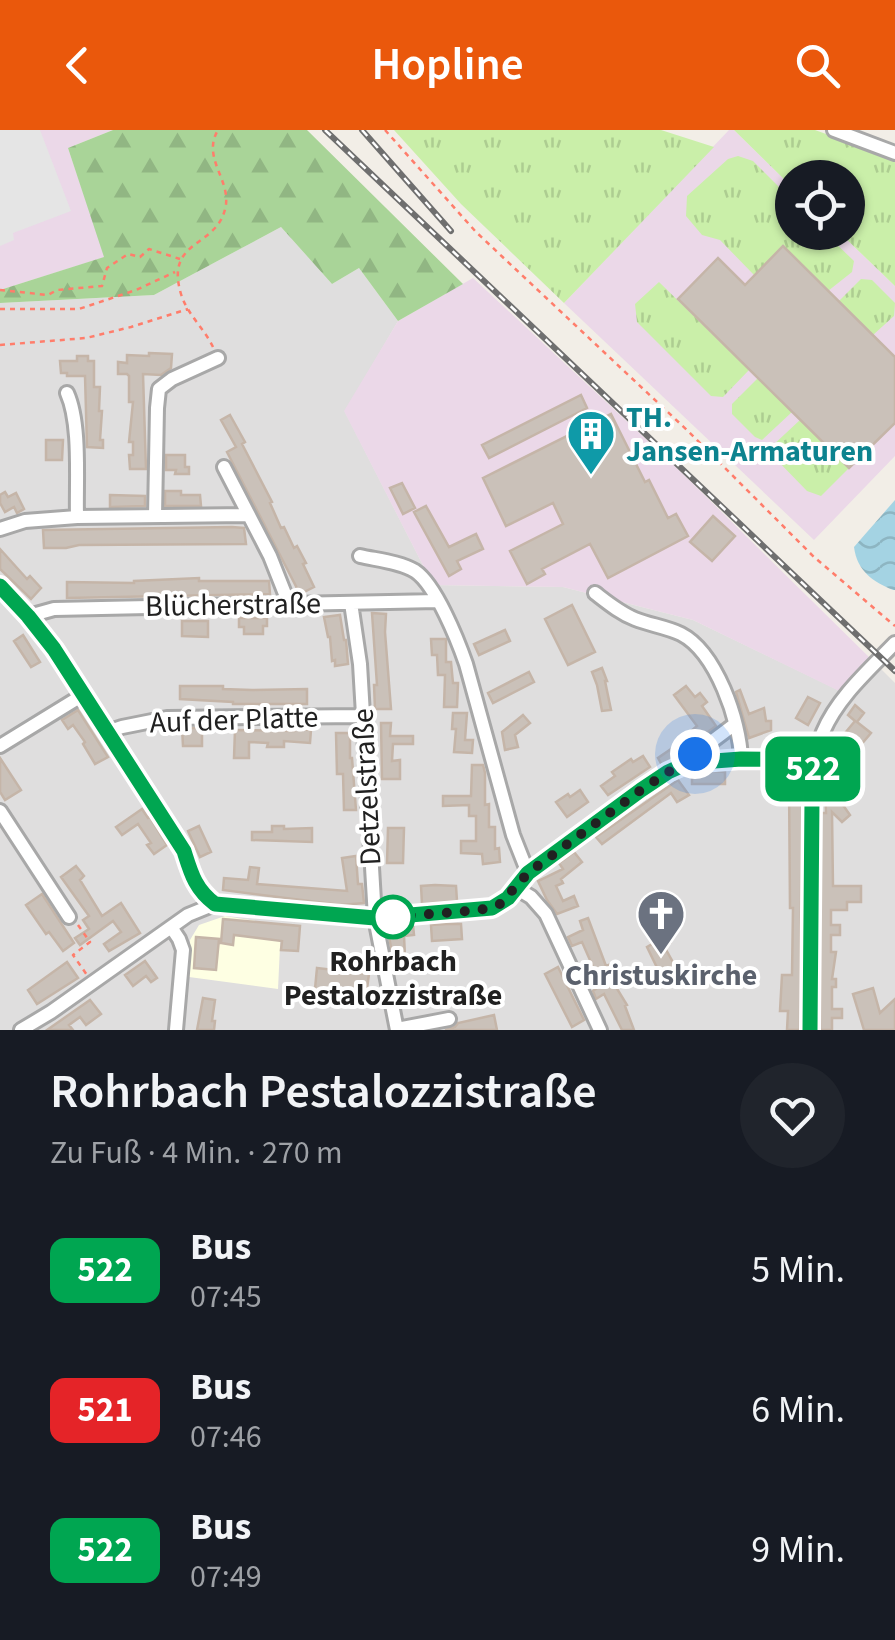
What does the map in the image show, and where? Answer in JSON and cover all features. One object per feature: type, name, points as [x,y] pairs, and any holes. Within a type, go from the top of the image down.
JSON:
[{"type":"street","points":[[834,130],[895,153]]},
{"type":"street","points":[[155,516],[159,388],[218,358]]},
{"type":"street","points":[[67,393],[73,410],[77,517]]},
{"type":"street","points":[[224,467],[290,604]]},
{"type":"street","points":[[0,530],[24,521],[77,517],[248,515]]},
{"type":"street","points":[[360,556],[411,568],[422,576],[438,602],[466,664],[513,835],[528,873]]},
{"type":"street","points":[[0,586],[54,649],[184,851],[192,880],[215,904]]},
{"type":"street","points":[[595,593],[619,611],[686,637],[701,650],[718,676],[735,724],[741,759]]},
{"type":"street","name":"Blücherstraße","points":[[28,616],[54,609],[438,602]]},
{"type":"street","name":"Detzelstraße","points":[[351,604],[360,664],[375,918],[397,1030]]},
{"type":"street","points":[[810,1030],[814,760],[832,714],[895,643]]},
{"type":"street","points":[[0,746],[83,695]]},
{"type":"street","name":"Auf der Platte","points":[[107,732],[167,718],[363,716]]},
{"type":"street","points":[[688,763],[735,724]]},
{"type":"street","points":[[21,1030],[188,915],[215,904],[375,918],[492,908],[508,898],[528,873],[668,772],[688,763],[814,760]]},
{"type":"street","points":[[0,811],[69,917]]},
{"type":"street","points":[[188,915],[192,880]]},
{"type":"street","points":[[516,888],[531,897],[546,914],[600,1030]]},
{"type":"street","points":[[171,927],[183,950],[176,1030]]},
{"type":"street","points":[[397,1030],[448,1019]]},
{"type":"path","points":[[218,130],[212,143],[215,167],[224,184],[226,202],[222,218],[216,228],[191,247],[176,271],[188,309],[218,358]]},
{"type":"path","points":[[385,130],[476,232],[688,431],[814,557],[895,626]]},
{"type":"path","points":[[0,290],[48,295],[57,290],[102,286],[107,268],[128,254],[140,256],[148,249],[181,259]]},
{"type":"path","points":[[0,309],[79,309],[136,290],[176,271]]},
{"type":"path","points":[[0,345],[86,338],[188,309]]},
{"type":"path","points":[[69,917],[90,942],[73,955],[92,983]]},
{"type":"shaded area","points":[[0,130],[113,130],[68,148],[105,257],[0,290]]},
{"type":"shaded area","points":[[0,130],[40,130],[71,211],[13,233],[14,240],[0,246]]},
{"type":"shaded area","points":[[729,130],[734,130],[775,170],[775,250],[858,250],[895,286],[895,456],[814,540],[564,303]]},
{"type":"shaded area","points":[[281,227],[332,284],[359,268],[398,321],[345,412],[433,585],[563,587],[693,620],[838,690],[871,659],[895,683],[895,1030],[0,1030],[0,303],[154,295]]},
{"type":"shaded area","points":[[473,278],[678,469],[871,659],[839,691],[693,620],[563,587],[433,585],[344,411],[398,321]]},
{"type":"shaded area","points":[[225,916],[281,925],[278,989],[189,977],[190,940],[199,925]]},
{"type":"green space","points":[[113,130],[307,130],[463,284],[398,321],[359,268],[332,284],[281,227],[154,295],[0,303],[0,290],[104,257],[68,148]]},
{"type":"green space","points":[[394,130],[661,130],[714,147],[564,303],[461,204]]},
{"type":"green space","points":[[734,130],[815,130],[895,159],[895,286],[858,250],[865,250],[865,160],[775,160],[775,170]]},
{"type":"green space","points":[[738,156],[753,161],[775,183],[775,250],[779,250],[754,275],[720,240],[702,235],[686,216],[687,196],[728,159]]},
{"type":"green space","points":[[787,250],[843,250],[854,261],[852,272],[828,291]]},
{"type":"green space","points":[[861,279],[872,280],[895,303],[894,316],[873,335],[839,301]]},
{"type":"green space","points":[[659,282],[749,370],[723,397],[711,396],[637,322],[635,304]]},
{"type":"green space","points":[[758,378],[792,412],[762,440],[732,414],[732,404]]},
{"type":"green space","points":[[800,420],[849,468],[821,496],[807,491],[772,455],[771,447]]},
{"type":"water","points":[[895,500],[893,590],[867,574],[854,547]]},
{"type":"building","points":[[779,250],[787,250],[895,357],[895,423],[849,468],[678,299],[718,258],[745,285]]},
{"type":"building","points":[[172,354],[171,368],[161,375],[143,374],[146,469],[130,469],[133,402],[129,402],[129,376],[118,374],[118,362],[127,363],[127,355]]},
{"type":"building","points":[[77,356],[88,356],[88,361],[94,361],[94,387],[100,387],[103,448],[87,447],[85,376],[61,373],[60,361],[77,361]]},
{"type":"building","points":[[581,395],[587,408],[489,458],[482,445]]},
{"type":"building","points":[[611,414],[645,482],[649,480],[668,518],[676,514],[688,536],[608,578],[590,544],[542,569],[545,574],[527,584],[510,551],[563,524],[553,503],[506,526],[483,478]]},
{"type":"building","points":[[230,415],[281,528],[284,527],[306,563],[303,564],[314,587],[300,594],[227,452],[236,447],[221,420]]},
{"type":"building","points":[[46,440],[63,440],[62,460],[46,460]]},
{"type":"building","points":[[166,455],[185,455],[189,474],[166,470]]},
{"type":"building","points":[[402,483],[415,508],[403,514],[390,488]]},
{"type":"building","points":[[165,491],[200,495],[201,506],[165,506]]},
{"type":"building","points":[[5,492],[8,497],[16,493],[24,509],[17,513],[14,507],[5,512],[0,495]]},
{"type":"building","points":[[110,495],[145,496],[145,506],[110,507]]},
{"type":"building","points":[[426,506],[449,547],[476,534],[483,549],[457,561],[461,569],[449,576],[414,512]]},
{"type":"building","points":[[713,516],[735,536],[712,561],[690,542]]},
{"type":"building","points":[[244,528],[246,544],[44,548],[43,530]]},
{"type":"building","points":[[0,549],[27,579],[30,576],[41,588],[31,599],[0,569]]},
{"type":"building","points":[[199,578],[269,581],[270,594],[67,598],[67,582],[134,583]]},
{"type":"building","points":[[572,605],[595,652],[568,665],[545,619]]},
{"type":"building","points":[[372,613],[386,614],[391,709],[375,709]]},
{"type":"building","points":[[340,615],[348,664],[335,666],[324,617]]},
{"type":"building","points":[[239,618],[267,618],[267,626],[263,626],[263,634],[244,634]]},
{"type":"building","points":[[182,621],[208,621],[208,637],[182,636]]},
{"type":"building","points":[[505,630],[510,641],[479,655],[474,644]]},
{"type":"building","points":[[23,635],[40,662],[31,667],[14,641]]},
{"type":"building","points":[[431,639],[446,639],[446,662],[451,662],[453,683],[458,683],[457,707],[444,707],[445,675],[438,675]]},
{"type":"building","points":[[602,668],[611,710],[602,711],[592,672]]},
{"type":"building","points":[[529,672],[534,682],[493,703],[488,693]]},
{"type":"building","points":[[180,686],[307,689],[307,704],[180,699]]},
{"type":"building","points":[[686,686],[695,697],[700,693],[707,702],[702,706],[716,726],[680,757],[662,765],[658,758],[697,726],[674,695]]},
{"type":"building","points":[[740,690],[749,714],[764,708],[771,730],[749,738],[736,692]]},
{"type":"building","points":[[808,697],[820,703],[808,725],[796,718]]},
{"type":"building","points":[[855,705],[864,713],[857,722],[871,733],[860,746],[845,733],[855,721],[848,715]]},
{"type":"building","points":[[78,710],[108,757],[95,764],[73,725],[68,729],[62,720]]},
{"type":"building","points":[[453,713],[467,713],[465,740],[473,740],[472,753],[454,752]]},
{"type":"building","points":[[523,715],[530,723],[515,735],[518,747],[505,750],[502,732]]},
{"type":"building","points":[[381,723],[391,723],[390,736],[413,736],[413,744],[393,744],[392,761],[400,760],[400,779],[382,779]]},
{"type":"building","points":[[182,728],[202,728],[202,746],[183,746]]},
{"type":"building","points":[[235,730],[311,730],[310,743],[284,741],[284,747],[267,747],[268,743],[249,742],[249,758],[234,758]]},
{"type":"building","points":[[336,733],[350,733],[356,810],[344,810],[343,774],[337,774]]},
{"type":"building","points":[[643,756],[650,767],[608,795],[601,786],[615,776],[612,772]]},
{"type":"building","points":[[0,758],[21,790],[5,800],[0,792]]},
{"type":"building","points":[[472,765],[483,765],[485,805],[489,804],[489,827],[495,827],[495,849],[499,848],[500,862],[483,864],[482,854],[461,853],[461,841],[476,841],[476,816],[469,816],[469,805],[443,806],[443,796],[471,796]]},
{"type":"building","points":[[725,772],[725,784],[692,784],[692,775]]},
{"type":"building","points":[[773,773],[802,773],[800,1030],[787,1030],[788,1011],[780,1011],[782,975],[792,975],[793,908],[789,781],[773,781]]},
{"type":"building","points":[[678,780],[689,795],[677,802],[671,793],[602,844],[596,837]]},
{"type":"building","points":[[838,789],[838,798],[850,815],[842,822],[832,812],[833,886],[861,886],[861,902],[847,902],[847,910],[831,910],[831,925],[840,925],[840,935],[831,935],[831,952],[836,952],[832,1009],[842,1009],[842,1018],[832,1018],[832,1030],[820,1030],[820,813],[826,813],[825,790]]},
{"type":"building","points":[[580,790],[588,802],[567,817],[556,802]]},
{"type":"building","points":[[142,809],[167,845],[154,854],[138,824],[122,835],[116,827]]},
{"type":"building","points":[[199,826],[211,852],[200,857],[188,831]]},
{"type":"building","points":[[272,826],[312,828],[312,842],[252,840],[252,832],[272,832]]},
{"type":"building","points":[[388,828],[404,828],[403,863],[387,863]]},
{"type":"building","points":[[574,852],[582,862],[556,886],[563,901],[574,896],[578,906],[557,914],[538,881],[563,869],[559,863]]},
{"type":"building","points":[[356,856],[364,903],[341,905],[223,890],[224,878],[248,880],[250,867],[259,868],[257,884],[347,891],[342,858]]},
{"type":"building","points":[[76,866],[102,916],[121,903],[140,933],[109,951],[104,944],[121,932],[113,921],[80,945],[75,938],[89,929],[83,920],[89,916],[61,877]]},
{"type":"building","points":[[421,886],[456,886],[457,901],[422,904]]},
{"type":"building","points":[[42,894],[74,943],[63,951],[26,905]]},
{"type":"building","points":[[588,918],[606,966],[616,962],[620,970],[608,974],[627,1005],[634,1030],[622,1030],[604,994],[596,999],[593,991],[601,985],[582,942],[572,946],[568,937],[583,930],[580,921]]},
{"type":"building","points":[[223,919],[300,926],[298,951],[281,950],[282,941],[234,935],[233,945],[221,943]]},
{"type":"building","points":[[461,924],[462,939],[432,941],[431,925]]},
{"type":"building","points":[[413,925],[414,935],[404,936],[405,956],[393,957],[387,927]]},
{"type":"building","name":"Christuskirche","points":[[666,936],[670,943],[664,946],[679,973],[664,982],[647,947]]},
{"type":"building","points":[[196,937],[219,939],[216,970],[194,968]]},
{"type":"building","points":[[145,961],[157,978],[151,982],[146,976],[133,986],[125,975]]},
{"type":"building","points":[[67,962],[78,978],[37,1004],[28,990]]},
{"type":"building","points":[[558,967],[584,1020],[572,1027],[545,974]]},
{"type":"building","points":[[317,968],[369,974],[366,996],[315,989]]},
{"type":"building","points":[[873,988],[880,1013],[895,999],[895,1030],[864,1030],[853,994]]},
{"type":"building","points":[[203,998],[215,1000],[214,1030],[197,1030]]},
{"type":"building","points":[[90,1000],[101,1014],[86,1025],[80,1017],[69,1025],[73,1030],[47,1030]]},
{"type":"building","points":[[494,1015],[497,1030],[445,1030],[458,1023]]},
{"type":"railway","points":[[325,130],[895,671]]},
{"type":"railway","points":[[362,130],[451,231]]},
{"type":"bus line","name":"522","points":[[0,586],[54,649],[184,851],[192,880],[215,904],[375,918],[492,908],[508,898],[528,873],[668,772],[688,763],[709,760],[814,760],[810,1030]]},
{"type":"place","name":"TH. Jansen-Armaturen","points":[[591,476]]},
{"type":"place","name":"Rohrbach Pestalozzistraße","points":[[393,917]]},
{"type":"place","name":"Christuskirche","points":[[661,956]]},
{"type":"route","points":[[393,917],[480,910],[500,904],[528,873],[641,790],[688,763],[695,754]]}]
